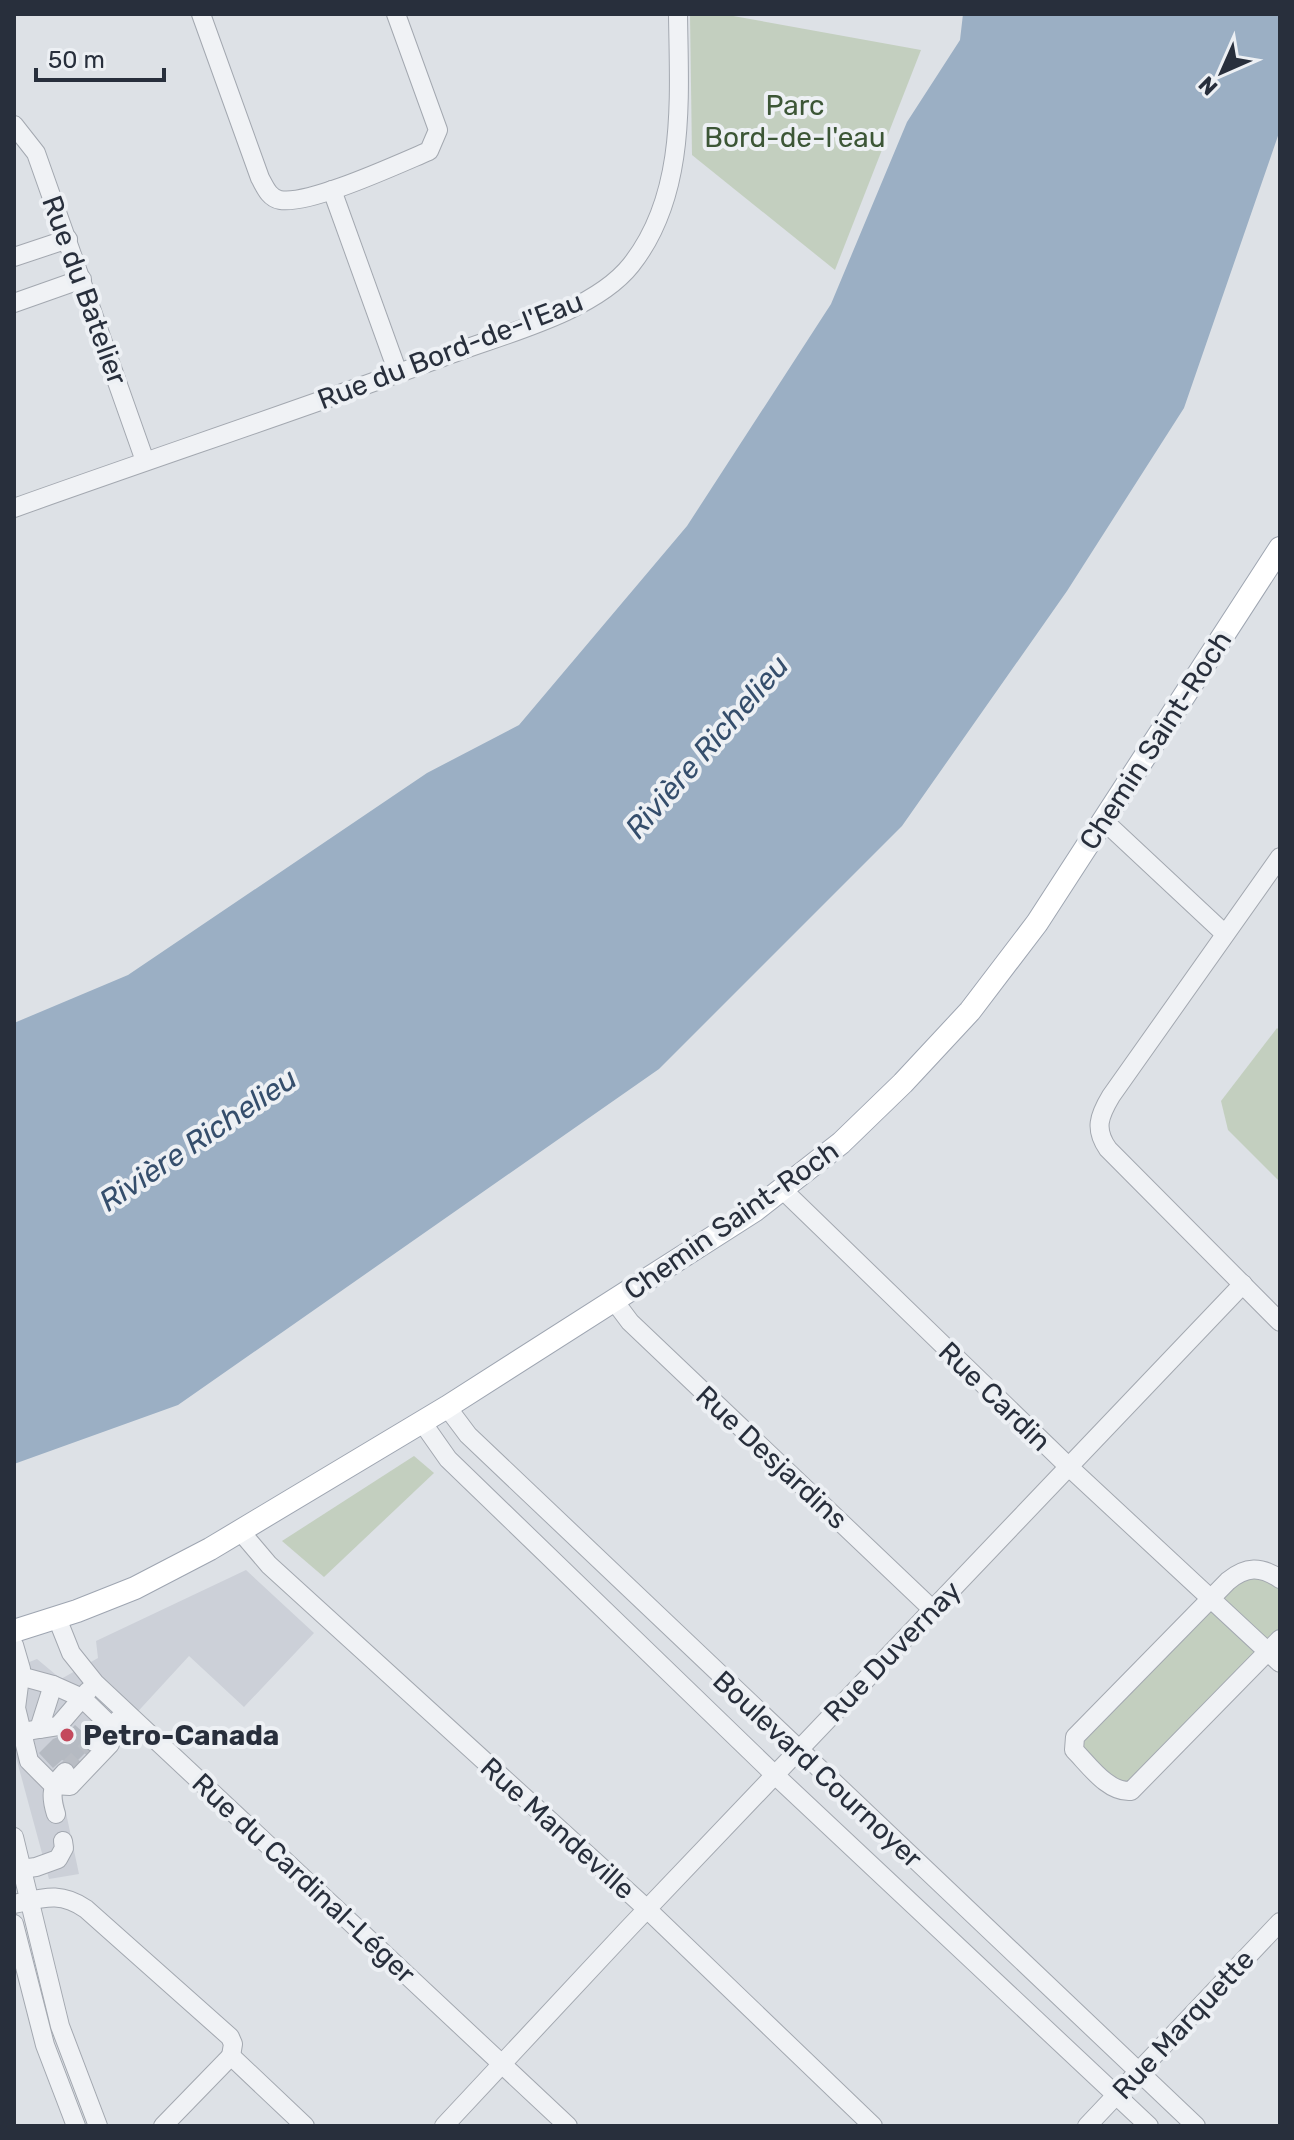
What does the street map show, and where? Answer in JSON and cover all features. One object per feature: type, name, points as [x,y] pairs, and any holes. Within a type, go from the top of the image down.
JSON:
[{"type":"main road","name":"Chemin Saint-Roch","points":[[14,1631],[57,1618],[160,1576],[241,1532],[615,1302],[783,1190],[869,1117],[970,1011],[1037,923],[1280,548]]},
{"type":"street","points":[[201,14],[260,178],[269,194],[281,200],[332,190],[429,151],[434,143],[438,130],[396,14]]},
{"type":"street","name":"Rue du Bord-de-l'Eau","points":[[14,508],[574,308],[613,284],[632,263],[652,230],[670,180],[679,129],[678,14]]},
{"type":"street","name":"Rue du Batelier","points":[[14,125],[36,153],[145,461]]},
{"type":"street","points":[[332,190],[398,373]]},
{"type":"street","points":[[14,257],[68,239]]},
{"type":"street","points":[[14,303],[82,279]]},
{"type":"street","points":[[1103,820],[1225,934]]},
{"type":"street","points":[[1280,857],[1105,1106],[1098,1126],[1100,1137],[1108,1149],[1280,1322]]},
{"type":"street","name":"Rue Cardin","points":[[783,1190],[1069,1467],[1211,1599],[1276,1652]]},
{"type":"street","name":"Rue Duvernay","points":[[444,2126],[1243,1284]]},
{"type":"street","name":"Rue Desjardins","points":[[615,1302],[630,1322],[932,1609]]},
{"type":"street","name":"Boulevard Cournoyer","points":[[447,1407],[468,1435],[1196,2126]]},
{"type":"street","name":"Boulevard Cournoyer","points":[[422,1422],[448,1459],[775,1775],[1149,2126]]},
{"type":"street","name":"Rue Mandeville","points":[[241,1532],[269,1565],[647,1909],[873,2126]]},
{"type":"street","points":[[1276,1652],[1131,1791],[1110,1785],[1074,1750],[1075,1737],[1240,1572],[1258,1569],[1280,1579]]},
{"type":"street","name":"Rue du Cardinal-Léger","points":[[57,1618],[71,1653],[95,1683],[568,2126]]},
{"type":"street","points":[[14,1645],[21,1669],[16,1708],[25,1732],[29,1761],[70,1786],[110,1744],[112,1727]]},
{"type":"street","points":[[20,1676],[53,1685],[82,1698],[112,1727]]},
{"type":"street","points":[[25,1732],[58,1726],[95,1683]]},
{"type":"street","points":[[25,1732],[53,1685]]},
{"type":"street","points":[[94,1742],[127,1712]]},
{"type":"street","points":[[56,1814],[52,1799],[59,1778]]},
{"type":"street","points":[[14,1837],[22,1903],[60,2026],[98,2126]]},
{"type":"street","points":[[18,1870],[58,1859],[64,1848],[63,1841]]},
{"type":"street","points":[[22,1903],[71,1898],[230,2037],[233,2044],[231,2056],[163,2126]]},
{"type":"street","name":"Rue Marquette","points":[[1087,2126],[1280,1922]]},
{"type":"street","points":[[14,1924],[45,2045],[76,2126]]},
{"type":"street","points":[[231,2056],[305,2126]]},
{"type":"shaded area","points":[[246,1570],[314,1633],[244,1707],[189,1656],[62,1794],[79,1874],[49,1879],[14,1750],[14,1668],[37,1659],[61,1679],[98,1658],[96,1641]]},
{"type":"green space","name":"Parc Bord-de-l'eau","points":[[690,14],[722,14],[921,50],[835,270],[692,155]]},
{"type":"green space","points":[[1277,1028],[1280,1031],[1280,1182],[1228,1130],[1221,1101]]},
{"type":"green space","points":[[414,1456],[434,1473],[324,1577],[282,1541]]},
{"type":"green space","points":[[1229,1573],[1280,1579],[1280,1639],[1130,1786],[1116,1787],[1074,1750]]},
{"type":"water","name":"Rivière Richelieu","points":[[963,14],[1280,14],[1280,130],[1184,408],[1067,591],[902,826],[659,1069],[178,1405],[14,1464],[14,1023],[128,975],[427,773],[519,725],[687,526],[831,304],[907,122],[960,40]]},
{"type":"building","points":[[75,1725],[85,1734],[82,1743],[87,1751],[74,1764],[62,1760],[53,1768],[39,1753],[53,1739],[66,1734]]},
{"type":"tunnel","points":[[65,1772],[94,1742]]},
{"type":"place","name":"Petro-Canada","points":[[67,1735]]}]
